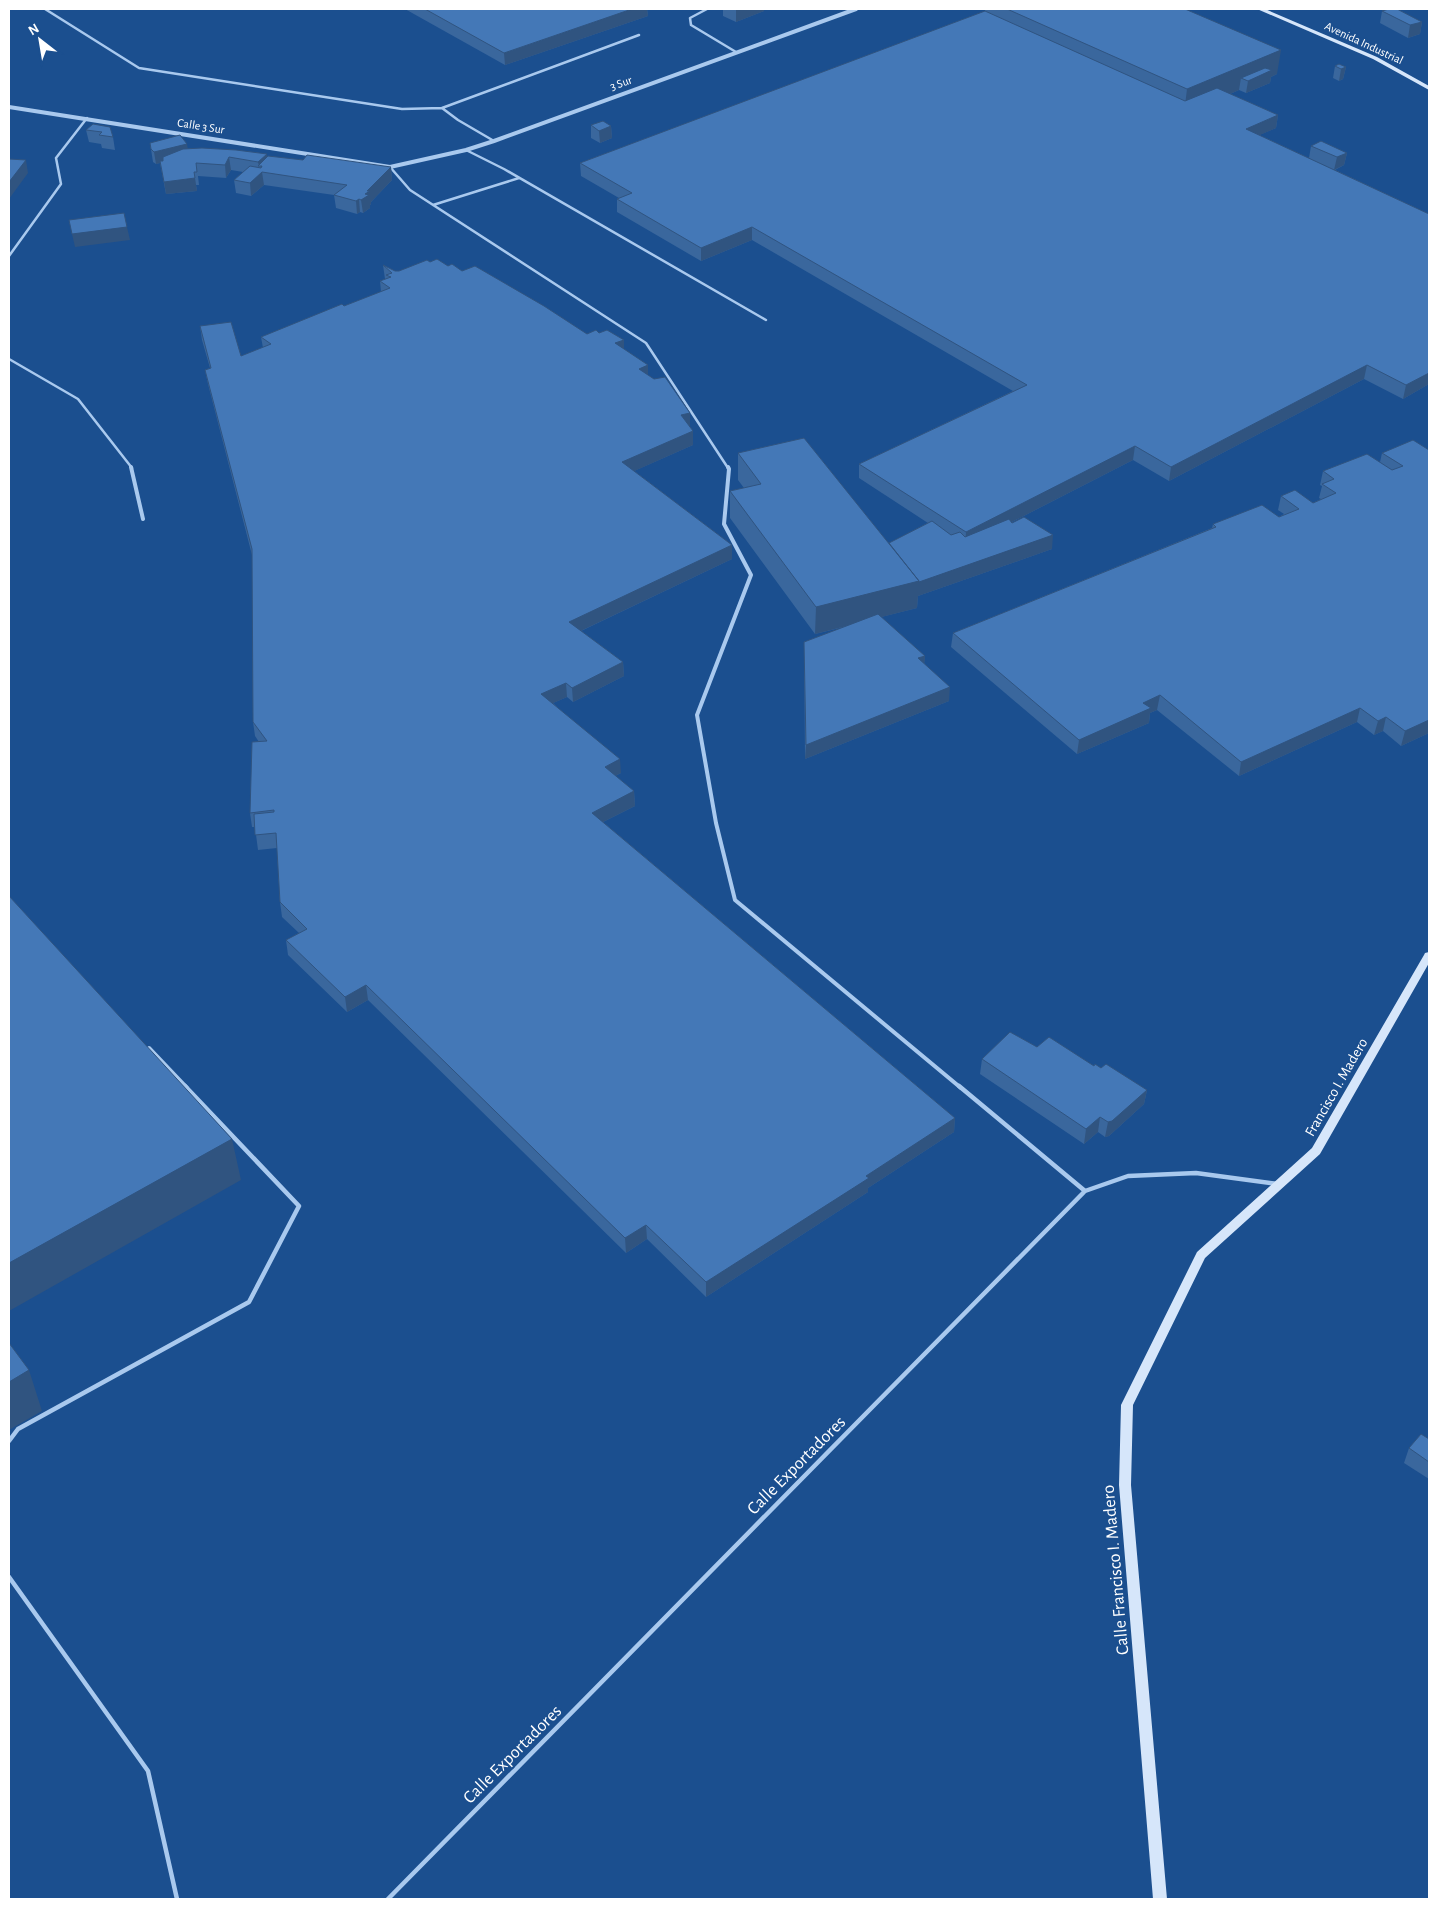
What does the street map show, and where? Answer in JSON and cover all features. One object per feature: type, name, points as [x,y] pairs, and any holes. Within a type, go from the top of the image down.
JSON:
[{"type":"street","name":"3 Sur","points":[[390,167],[466,150],[494,141],[856,9]]},
{"type":"street","name":"Avenida Industrial","points":[[1260,9],[1375,58],[1429,88]]},
{"type":"street","name":"Calle 3 Sur","points":[[9,107],[390,167]]},
{"type":"street","name":"Francisco I. Madero","points":[[1201,1255],[1316,1152],[1429,955]]},
{"type":"street","name":"Calle Francisco I. Madero","points":[[1160,1899],[1124,1485],[1128,1405],[1201,1255]]},
{"type":"lane","points":[[45,9],[139,68],[402,109],[442,108],[639,35]]},
{"type":"lane","points":[[707,9],[690,18],[691,25],[736,52]]},
{"type":"lane","points":[[442,108],[458,120],[494,141]]},
{"type":"lane","points":[[9,256],[61,184],[56,158],[87,118]]},
{"type":"lane","points":[[466,150],[519,177],[766,320]]},
{"type":"lane","points":[[390,167],[410,190],[646,343],[729,469],[724,524],[751,575],[696,715],[716,823],[735,900],[1085,1191]]},
{"type":"lane","points":[[433,205],[519,177]]},
{"type":"lane","points":[[9,359],[78,400],[131,465],[143,518]]},
{"type":"lane","points":[[9,1441],[18,1429],[249,1302],[299,1206],[146,1045]]},
{"type":"lane","name":"Calle Exportadores","points":[[388,1899],[1085,1191],[1128,1176],[1196,1173],[1280,1184]]},
{"type":"lane","points":[[9,1577],[148,1771],[177,1899]]},
{"type":"building","points":[[425,9],[632,9],[504,53]]},
{"type":"building","points":[[1007,9],[1185,9],[1281,50],[1187,89]]},
{"type":"building","points":[[1397,9],[1422,22],[1410,25],[1382,11]]},
{"type":"building","points":[[985,11],[1185,101],[1217,88],[1278,115],[1246,129],[1429,214],[1429,373],[1406,385],[1367,365],[1171,467],[1135,446],[966,532],[859,464],[1027,385],[752,227],[701,248],[617,199],[632,193],[580,163]]},
{"type":"building","points":[[1339,64],[1346,67],[1341,69],[1335,66]]},
{"type":"building","points":[[1265,68],[1272,70],[1248,81],[1241,78]]},
{"type":"building","points":[[603,121],[611,126],[599,131],[591,125]]},
{"type":"building","points":[[93,124],[110,127],[113,137],[99,135],[102,132],[86,130]]},
{"type":"building","points":[[180,135],[187,144],[154,152],[151,149],[150,143]]},
{"type":"building","points":[[1321,141],[1347,153],[1337,157],[1311,146]]},
{"type":"building","points":[[202,148],[267,154],[258,162],[229,157],[225,165],[196,163],[197,172],[194,172],[195,178],[164,182],[160,161],[163,161],[163,157],[183,149]]},
{"type":"building","points":[[307,155],[391,167],[367,191],[370,191],[365,194],[369,195],[356,201],[334,195],[347,185],[262,172],[250,183],[234,180],[250,166],[261,168],[262,166],[258,166],[268,156],[303,160]]},
{"type":"building","points":[[9,159],[26,160],[9,182]]},
{"type":"building","points":[[124,213],[127,227],[72,234],[69,220]]},
{"type":"building","points":[[437,259],[448,266],[452,264],[462,271],[475,266],[544,306],[587,334],[596,330],[599,333],[607,330],[624,340],[615,343],[648,365],[639,369],[654,379],[665,377],[690,413],[681,415],[693,431],[622,462],[732,545],[569,622],[623,662],[572,688],[566,683],[541,694],[620,759],[605,767],[634,791],[592,813],[955,1118],[866,1176],[869,1178],[706,1282],[646,1225],[625,1238],[366,985],[345,997],[286,940],[307,929],[280,902],[276,833],[255,835],[254,814],[274,812],[274,810],[250,813],[252,742],[267,741],[253,722],[252,549],[205,370],[211,368],[200,326],[231,322],[241,356],[271,344],[261,337],[342,304],[344,306],[390,288],[380,281],[391,277],[386,275],[392,273],[383,265],[399,271],[427,260],[430,262]]},
{"type":"building","points":[[804,438],[919,581],[816,607],[730,491],[761,484],[738,453]]},
{"type":"building","points":[[1413,440],[1429,450],[1429,720],[1405,731],[1386,717],[1378,721],[1360,708],[1241,762],[1160,695],[1143,703],[1151,708],[1079,740],[953,633],[1216,527],[1213,524],[1262,505],[1279,517],[1299,509],[1281,496],[1295,490],[1313,503],[1336,493],[1322,484],[1334,479],[1323,471],[1367,454],[1392,470],[1403,466],[1382,453]]},
{"type":"building","points":[[1024,517],[1053,535],[919,582],[889,543],[932,521],[951,535],[960,532],[965,537],[1009,519],[1012,523]]},
{"type":"building","points":[[878,614],[925,656],[918,658],[950,687],[806,745],[804,642]]},
{"type":"building","points":[[9,896],[232,1139],[9,1263]]},
{"type":"building","points":[[1010,1032],[1037,1047],[1049,1037],[1094,1066],[1095,1064],[1101,1068],[1106,1064],[1147,1090],[1112,1121],[1108,1122],[1100,1117],[1086,1129],[982,1059]]},
{"type":"building","points":[[9,1343],[29,1370],[9,1382]]},
{"type":"building","points":[[1421,1434],[1429,1439],[1429,1462],[1409,1448]]}]
